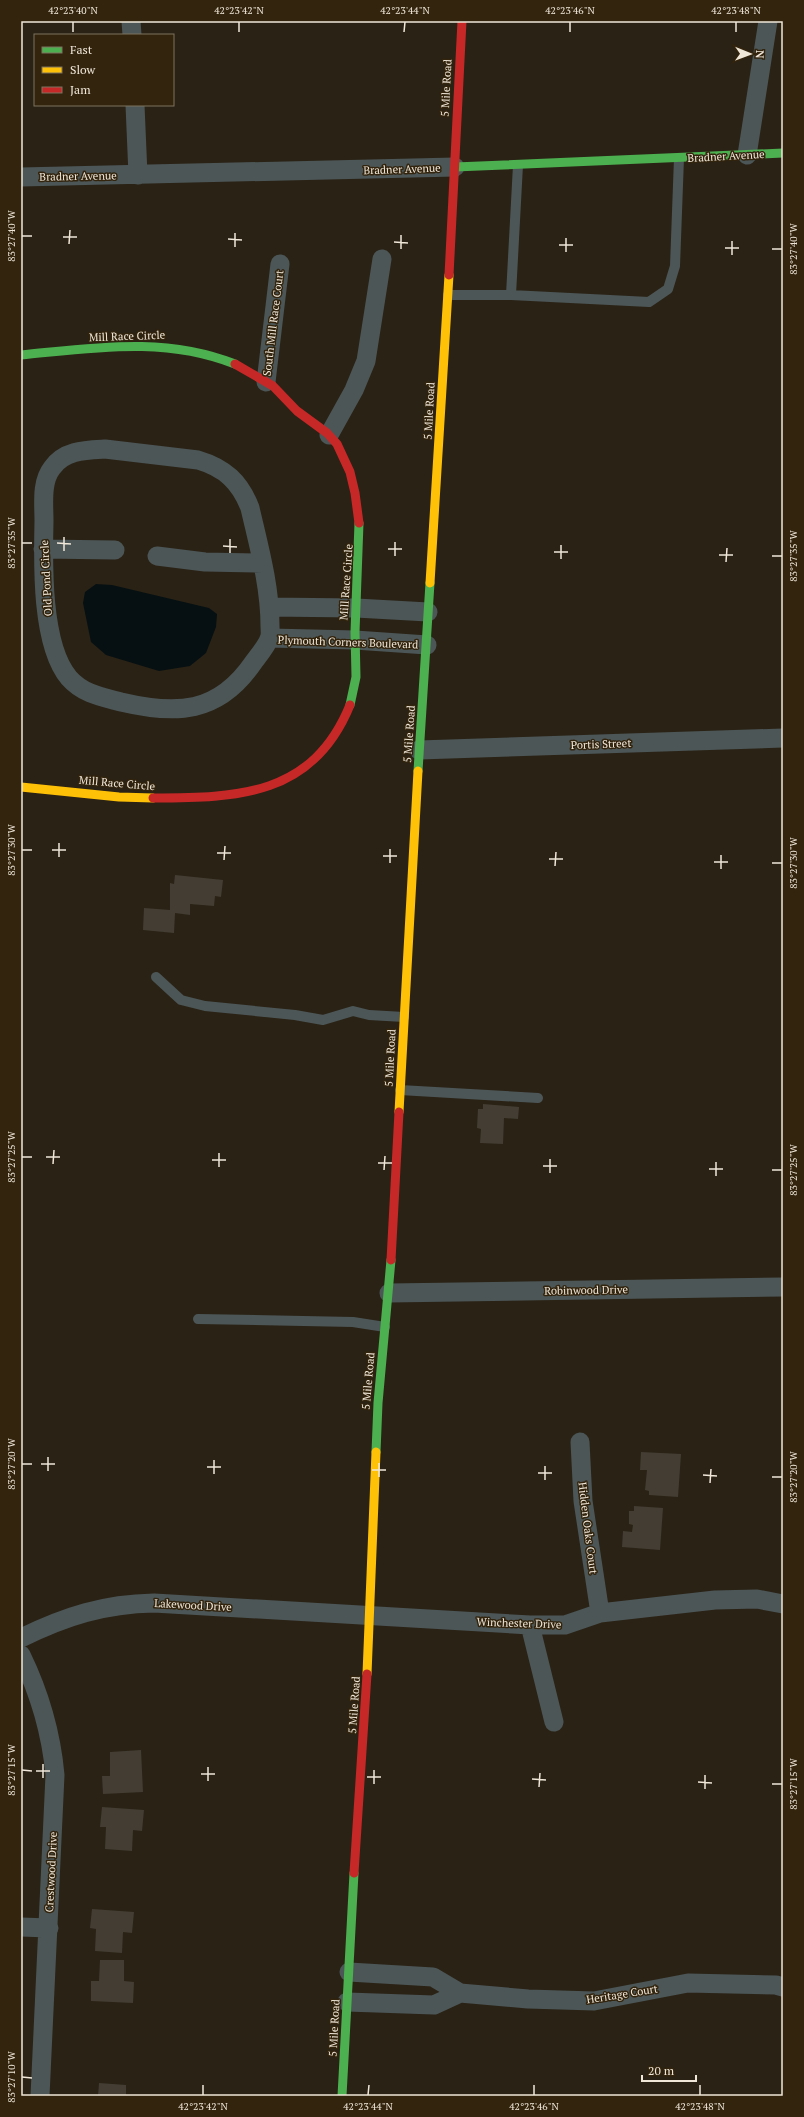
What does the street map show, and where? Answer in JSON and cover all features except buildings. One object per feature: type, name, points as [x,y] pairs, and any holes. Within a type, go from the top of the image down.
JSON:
[{"type":"street","points":[[132,21],[132,34]]},
{"type":"street","name":"5 Mile Road","points":[[342,2096],[350,1929],[372,1616],[378,1403],[389,1293],[419,750],[427,645],[448,295],[462,21]]},
{"type":"street","points":[[747,155],[768,21]]},
{"type":"street","points":[[135,106],[138,175]]},
{"type":"street","name":"Bradner Avenue","points":[[21,177],[455,167],[783,153]]},
{"type":"street","points":[[329,435],[354,390],[366,361],[382,258]]},
{"type":"street","name":"South Mill Race Court","points":[[266,382],[280,264]]},
{"type":"street","name":"Mill Race Circle","points":[[21,355],[133,346],[180,347],[226,360],[266,382],[279,391],[297,411],[329,435],[340,448],[348,467],[359,511],[361,536],[354,640],[356,685],[347,708],[324,748],[306,767],[288,779],[264,790],[249,793],[159,799],[119,797],[49,788],[21,787]]},
{"type":"street","name":"Old Pond Circle","points":[[105,449],[198,460],[212,464],[233,478],[245,495],[250,508],[270,607],[270,638],[249,668],[229,689],[213,700],[190,708],[176,710],[152,709],[88,693],[80,688],[66,674],[62,668],[54,646],[45,604],[43,549],[45,489],[47,476],[52,467],[62,458],[71,453],[105,449]]},
{"type":"street","points":[[43,549],[115,550]]},
{"type":"street","points":[[157,556],[205,562],[262,562]]},
{"type":"street","points":[[270,607],[356,608],[428,612]]},
{"type":"street","name":"Plymouth Corners Boulevard","points":[[270,638],[354,640],[427,645]]},
{"type":"street","name":"Portis Street","points":[[419,750],[783,738]]},
{"type":"street","name":"Robinwood Drive","points":[[389,1293],[783,1287]]},
{"type":"street","name":"Hidden Oaks Court","points":[[580,1442],[583,1501],[600,1613]]},
{"type":"street","name":"Winchester Drive","points":[[372,1616],[530,1625],[565,1625],[600,1613],[715,1600],[757,1599],[783,1604]]},
{"type":"street","name":"Lakewood Drive","points":[[21,1638],[50,1623],[77,1613],[133,1603],[372,1616]]},
{"type":"street","points":[[530,1625],[554,1722]]},
{"type":"street","name":"Crestwood Drive","points":[[21,1654],[35,1683],[46,1716],[53,1752],[55,1797],[40,2096]]},
{"type":"street","points":[[21,1927],[48,1928]]},
{"type":"street","name":"Heritage Court","points":[[349,1972],[433,1977],[460,1993],[528,1999],[594,2001],[688,1983],[776,1985],[783,1987]]},
{"type":"street","name":"Heritage Court","points":[[347,2002],[434,2005],[460,1993]]},
{"type":"lane","points":[[448,295],[649,302],[668,289],[675,266],[679,158]]},
{"type":"lane","points":[[511,296],[518,164]]},
{"type":"lane","points":[[156,977],[181,1000],[205,1006],[295,1015],[323,1020],[352,1011],[369,1015],[404,1017]]},
{"type":"lane","points":[[400,1090],[538,1098]]},
{"type":"lane","points":[[198,1319],[353,1322],[386,1327]]},
{"type":"shaded area","points":[[96,584],[112,585],[209,608],[217,614],[216,627],[206,653],[190,666],[159,671],[106,655],[91,642],[83,603],[85,592]]},
{"type":"traffic: fast","points":[[455,167],[783,153]]},
{"type":"traffic: fast","points":[[21,355],[103,347],[156,347],[208,355],[235,364]]},
{"type":"traffic: fast","points":[[350,705],[356,677],[355,632],[359,523]]},
{"type":"traffic: fast","points":[[418,771],[430,583]]},
{"type":"traffic: fast","points":[[376,1452],[378,1403],[391,1260]]},
{"type":"traffic: fast","points":[[342,2096],[354,1873]]},
{"type":"traffic: slow","points":[[430,583],[449,275]]},
{"type":"traffic: slow","points":[[399,1112],[418,771]]},
{"type":"traffic: slow","points":[[21,787],[119,797],[153,798]]},
{"type":"traffic: slow","points":[[367,1674],[376,1452]]},
{"type":"traffic: jam","points":[[449,275],[462,21]]},
{"type":"traffic: jam","points":[[235,364],[273,386],[297,411],[327,433],[337,444],[350,472],[355,493],[359,523]]},
{"type":"traffic: jam","points":[[153,798],[214,796],[243,793],[270,786],[294,774],[316,758],[334,735],[350,705]]},
{"type":"traffic: jam","points":[[391,1260],[399,1112]]},
{"type":"traffic: jam","points":[[354,1873],[367,1674]]}]
